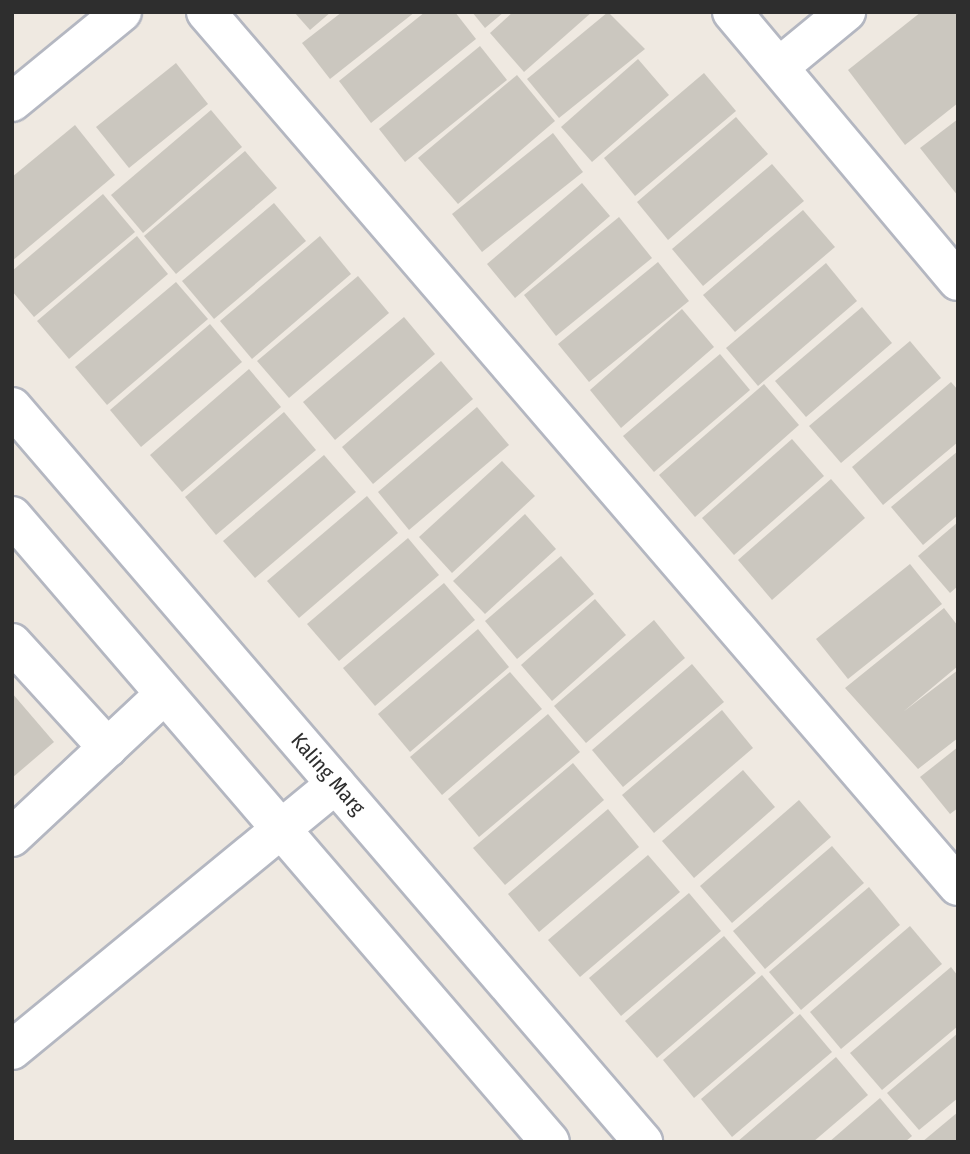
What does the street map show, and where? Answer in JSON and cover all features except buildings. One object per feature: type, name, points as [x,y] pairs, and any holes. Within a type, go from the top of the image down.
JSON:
[{"type":"street","points":[[12,102],[122,12]]},
{"type":"street","points":[[206,12],[958,886]]},
{"type":"street","points":[[732,12],[958,281]]},
{"type":"street","points":[[779,67],[846,12]]},
{"type":"street","name":"Kaling Marg","points":[[12,407],[643,1142]]},
{"type":"street","points":[[12,516],[550,1142]]},
{"type":"street","points":[[12,643],[108,748]]},
{"type":"street","points":[[12,836],[165,694]]},
{"type":"street","points":[[12,1050],[336,784]]}]
